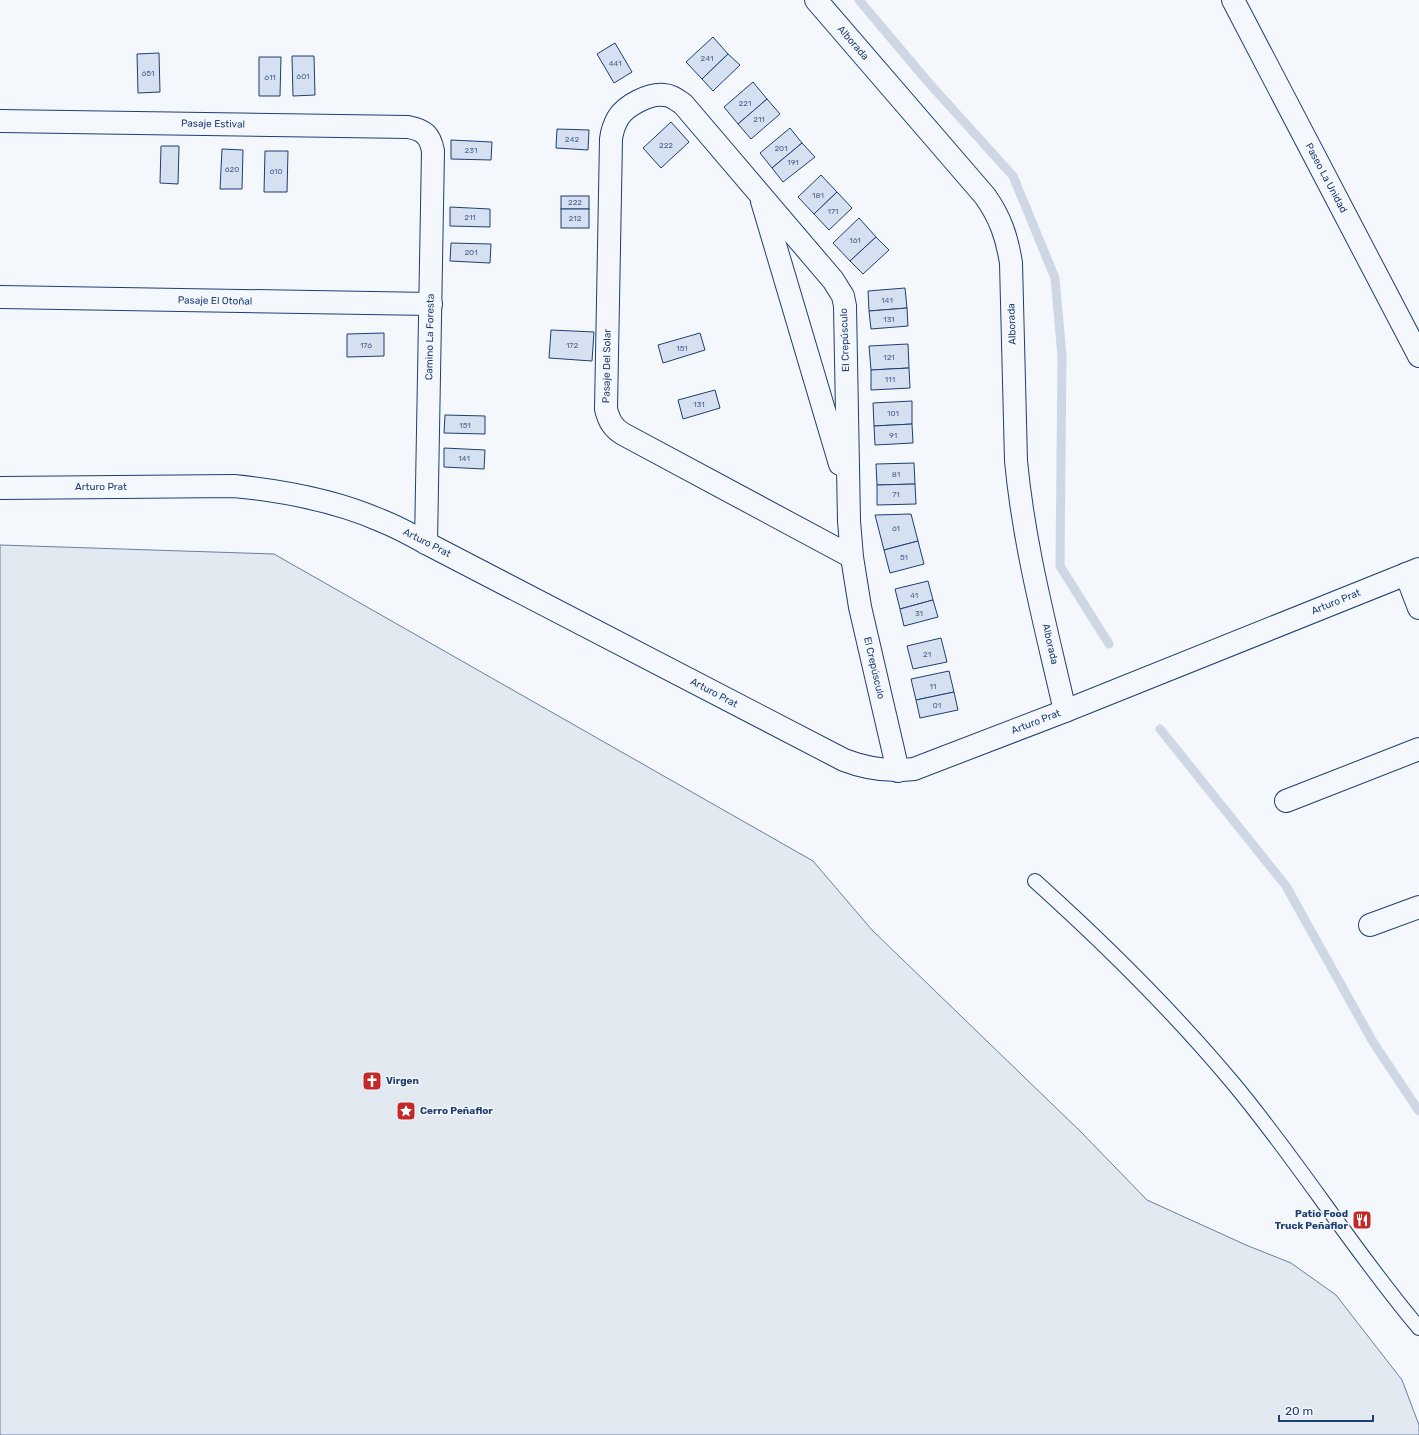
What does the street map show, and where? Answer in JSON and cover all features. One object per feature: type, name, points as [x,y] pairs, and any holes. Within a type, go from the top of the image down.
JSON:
[{"type":"street","name":"Alborada","points":[[816,0],[985,196],[995,210],[1002,226],[1008,244],[1011,263],[1016,462],[1019,488],[1026,538],[1065,711]]},
{"type":"street","name":"Paseo La Unidad","points":[[1234,0],[1419,356]]},
{"type":"street","name":"El Crepúsculo","points":[[627,108],[650,96],[665,95],[675,98],[683,104],[833,280],[842,296],[845,306],[848,492],[852,557],[860,607],[898,771]]},
{"type":"street","name":"Pasaje Del Solar","points":[[627,108],[618,118],[613,128],[611,139],[606,409],[611,423],[616,430],[623,434],[852,557]]},
{"type":"street","name":"Pasaje Estival","points":[[0,121],[408,127],[418,129],[426,133]]},
{"type":"street","name":"Camino La Foresta","points":[[426,133],[431,142],[433,151],[426,542]]},
{"type":"street","name":"El Crepúsculo","points":[[760,194],[848,492]]},
{"type":"street","name":"Pasaje El Otoñal","points":[[0,297],[431,304]]},
{"type":"street","name":"Arturo Prat","points":[[0,488],[234,486],[271,490],[308,497],[346,507],[382,520],[426,542],[844,760],[862,767],[898,771],[914,769],[1065,711],[1412,571]]},
{"type":"street","points":[[1412,571],[1419,608]]},
{"type":"street","points":[[1286,801],[1419,749]]},
{"type":"street","points":[[1370,925],[1419,907]]},
{"type":"lane","points":[[1035,881],[1086,927],[1135,975],[1182,1025],[1233,1084],[1282,1145],[1348,1236],[1419,1328]]},
{"type":"shaded area","points":[[0,545],[274,554],[813,861],[872,930],[1081,1132],[1147,1200],[1246,1245],[1291,1263],[1336,1295],[1402,1380],[1419,1425],[1419,1435],[0,1435]]},
{"type":"building","points":[[713,37],[728,54],[702,79],[686,62]]},
{"type":"building","points":[[615,43],[632,72],[614,83],[597,54]]},
{"type":"building","points":[[159,53],[160,92],[138,93],[137,54]]},
{"type":"building","points":[[728,54],[740,65],[713,91],[702,79]]},
{"type":"building","points":[[292,56],[314,56],[315,95],[293,96]]},
{"type":"building","points":[[259,57],[281,57],[280,96],[259,96]]},
{"type":"building","points":[[753,82],[767,99],[738,124],[724,107]]},
{"type":"building","points":[[767,99],[780,114],[751,139],[738,124]]},
{"type":"building","points":[[671,122],[689,142],[661,168],[643,148]]},
{"type":"building","points":[[790,128],[802,143],[772,168],[760,153]]},
{"type":"building","points":[[557,129],[589,130],[588,150],[556,148]]},
{"type":"building","points":[[451,140],[492,142],[491,160],[451,159]]},
{"type":"building","points":[[802,143],[815,157],[783,182],[772,168]]},
{"type":"building","points":[[161,146],[179,146],[178,184],[160,183]]},
{"type":"building","points":[[222,149],[243,150],[242,189],[220,189]]},
{"type":"building","points":[[265,151],[288,151],[287,192],[264,192]]},
{"type":"building","points":[[821,175],[837,192],[814,214],[798,197]]},
{"type":"building","points":[[837,192],[852,208],[829,230],[814,214]]},
{"type":"building","points":[[561,196],[589,196],[589,209],[561,209]]},
{"type":"building","points":[[450,207],[490,209],[490,227],[450,226]]},
{"type":"building","points":[[561,209],[589,209],[589,228],[561,228]]},
{"type":"building","points":[[859,218],[876,237],[850,261],[833,243]]},
{"type":"building","points":[[876,237],[889,250],[863,274],[850,261]]},
{"type":"building","points":[[451,243],[491,244],[490,263],[450,261]]},
{"type":"building","points":[[905,288],[907,308],[869,311],[868,291]]},
{"type":"building","points":[[907,308],[908,326],[871,329],[869,311]]},
{"type":"building","points":[[551,330],[594,332],[592,361],[549,358]]},
{"type":"building","points":[[384,333],[384,356],[347,357],[347,334]]},
{"type":"building","points":[[700,333],[705,350],[663,363],[658,345]]},
{"type":"building","points":[[908,344],[909,368],[871,370],[869,346]]},
{"type":"building","points":[[909,368],[910,388],[871,390],[871,370]]},
{"type":"building","points":[[715,390],[720,408],[683,419],[678,400]]},
{"type":"building","points":[[912,401],[912,424],[874,426],[873,403]]},
{"type":"building","points":[[445,415],[485,416],[485,434],[444,433]]},
{"type":"building","points":[[912,424],[913,443],[875,445],[874,426]]},
{"type":"building","points":[[444,448],[485,450],[484,469],[444,467]]},
{"type":"building","points":[[914,463],[915,484],[877,485],[876,464]]},
{"type":"building","points":[[915,484],[916,504],[877,505],[877,485]]},
{"type":"building","points":[[911,514],[918,541],[884,550],[875,515]]},
{"type":"building","points":[[918,541],[924,564],[890,573],[884,550]]},
{"type":"building","points":[[928,581],[933,600],[900,609],[895,589]]},
{"type":"building","points":[[933,600],[938,617],[904,626],[900,609]]},
{"type":"building","points":[[941,638],[947,662],[913,669],[907,646]]},
{"type":"building","points":[[949,671],[954,692],[916,700],[911,679]]},
{"type":"building","points":[[954,692],[958,710],[920,718],[916,700]]},
{"type":"waterway","points":[[859,0],[928,82],[1013,176],[1055,278],[1062,356],[1060,566],[1109,644]]},
{"type":"waterway","points":[[1160,729],[1286,886],[1373,1042],[1419,1111]]},
{"type":"place","name":"Virgen","points":[[372,1081]]},
{"type":"place","name":"Cerro Peñaflor","points":[[406,1111]]},
{"type":"place","name":"Patio Food Truck Peñaflor","points":[[1362,1220]]}]
